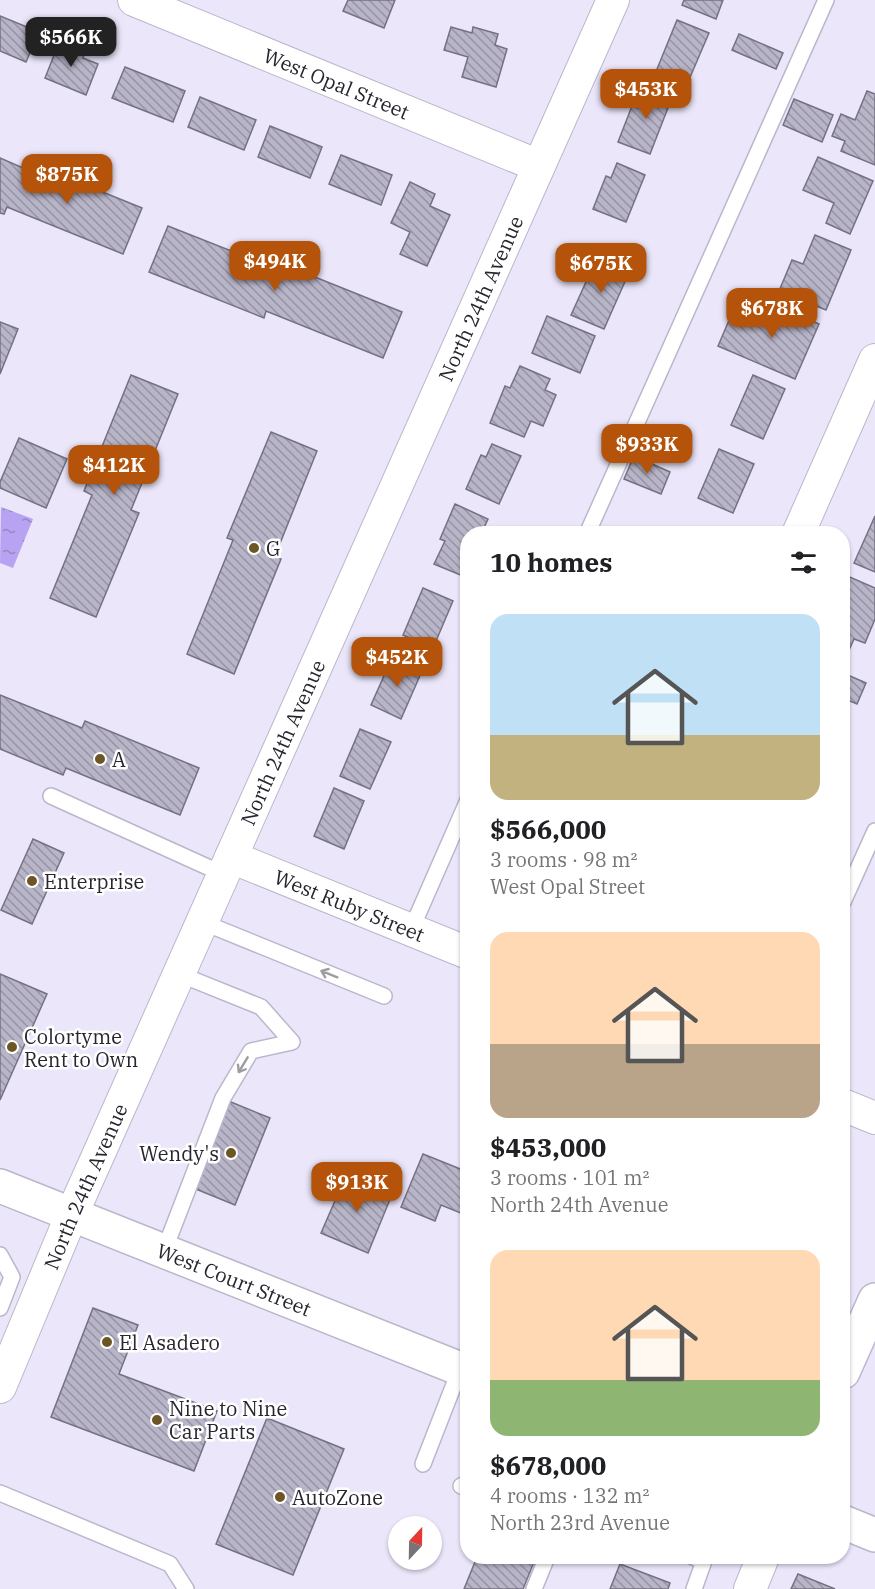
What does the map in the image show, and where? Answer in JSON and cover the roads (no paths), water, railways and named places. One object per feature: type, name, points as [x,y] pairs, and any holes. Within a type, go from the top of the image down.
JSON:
[{"type":"main road","name":"West Court Street","points":[[0,1186],[460,1368]]},
{"type":"main road","points":[[850,1362],[868,1336],[875,1300]]},
{"type":"main road","points":[[850,1525],[875,1535]]},
{"type":"street","name":"West Opal Street","points":[[134,0],[538,166]]},
{"type":"street","name":"North 24th Avenue","points":[[0,1387],[72,1214],[612,0]]},
{"type":"street","points":[[802,526],[875,360]]},
{"type":"street","name":"West Ruby Street","points":[[227,865],[411,930],[460,950]]},
{"type":"street","points":[[850,1108],[875,1118]]},
{"type":"street","points":[[750,1589],[760,1564]]},
{"type":"lane","points":[[591,526],[826,0]]},
{"type":"lane","points":[[51,796],[227,865]]},
{"type":"lane","points":[[411,930],[460,818]]},
{"type":"lane","points":[[850,886],[875,831]]},
{"type":"lane","points":[[202,922],[384,996]]},
{"type":"lane","points":[[164,1251],[223,1098],[251,1051],[292,1042],[261,1007],[179,974]]},
{"type":"lane","points":[[0,1255],[12,1278],[0,1308]]},
{"type":"lane","points":[[423,1464],[460,1379]]},
{"type":"lane","points":[[0,1493],[170,1564],[186,1589]]},
{"type":"lane","points":[[534,1589],[544,1564]]},
{"type":"lane","points":[[694,1589],[703,1564]]},
{"type":"water","points":[[1,507],[33,519],[13,568],[0,563]]},
{"type":"place","name":"G","points":[[254,548]]},
{"type":"place","name":"A","points":[[100,759]]},
{"type":"place","name":"Enterprise","points":[[32,881]]},
{"type":"place","name":"Colortyme Rent to Own","points":[[12,1047]]},
{"type":"place","name":"Wendy's","points":[[231,1153]]},
{"type":"place","name":"El Asadero","points":[[107,1342]]},
{"type":"place","name":"Nine to Nine Car Parts","points":[[157,1420]]},
{"type":"place","name":"AutoZone","points":[[280,1497]]}]
